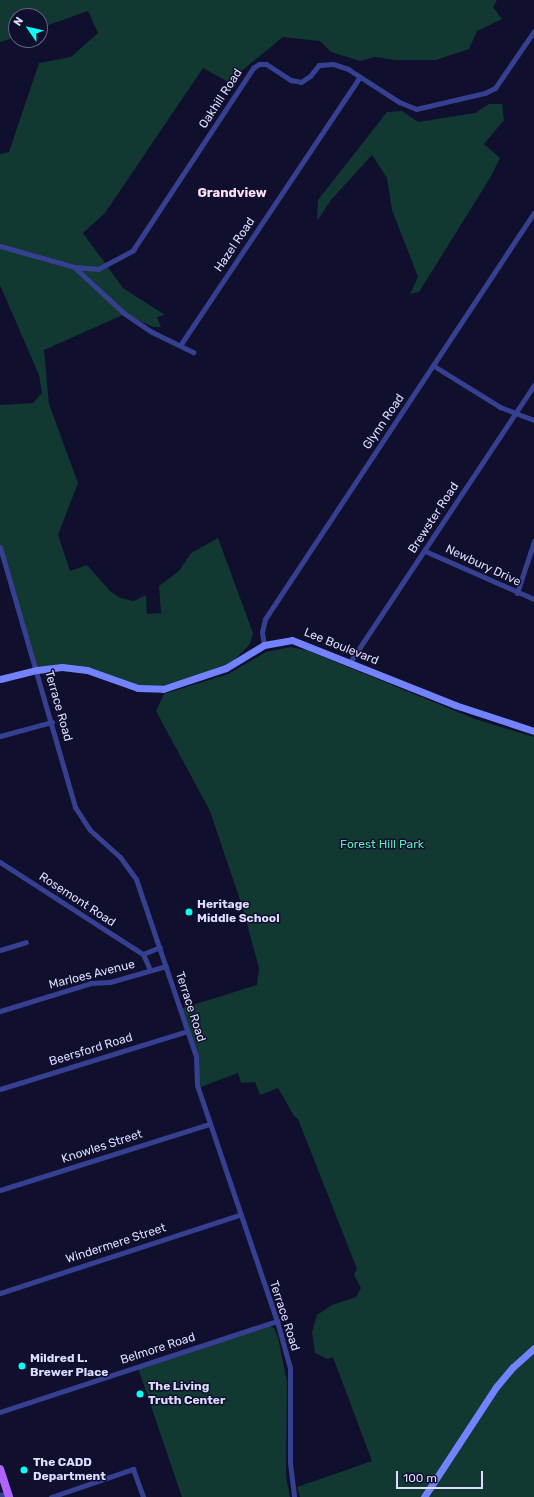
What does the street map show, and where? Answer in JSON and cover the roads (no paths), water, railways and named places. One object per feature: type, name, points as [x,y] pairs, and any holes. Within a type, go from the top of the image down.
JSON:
[{"type":"main road","points":[[0,1469],[6,1495]]},
{"type":"street","name":"Oakhill Road","points":[[74,267],[98,269],[133,250],[254,68],[266,64],[290,80],[301,82],[310,76],[319,65],[328,64],[348,69],[399,102],[416,109],[485,93],[495,88],[534,32]]},
{"type":"street","name":"Hazel Road","points":[[181,344],[360,77]]},
{"type":"street","name":"Glynn Road","points":[[264,645],[262,632],[266,619],[534,214]]},
{"type":"street","points":[[0,246],[74,267],[125,314],[152,332],[181,344],[192,352]]},
{"type":"street","points":[[434,366],[479,395],[515,413],[534,420]]},
{"type":"street","name":"Brewster Road","points":[[350,662],[534,385]]},
{"type":"street","points":[[517,593],[534,541]]},
{"type":"street","name":"Terrace Road","points":[[0,547],[79,816],[132,872],[160,947],[196,1056],[197,1085],[239,1215],[277,1320],[291,1380],[290,1463],[294,1497]]},
{"type":"street","name":"Newbury Drive","points":[[425,551],[517,593],[534,599]]},
{"type":"street","name":"Lee Boulevard","points":[[0,679],[37,670],[75,668],[120,684],[141,688],[163,688],[226,668],[264,645],[296,641],[455,705],[534,732]]},
{"type":"street","points":[[0,736],[52,722]]},
{"type":"street","name":"Rosemont Road","points":[[0,862],[143,954]]},
{"type":"street","points":[[0,950],[26,942]]},
{"type":"street","points":[[150,970],[143,954],[160,947]]},
{"type":"street","name":"Marloes Avenue","points":[[0,1011],[91,983],[110,982],[166,966]]},
{"type":"street","name":"Beersford Road","points":[[0,1089],[187,1031]]},
{"type":"street","name":"Knowles Street","points":[[0,1190],[209,1124]]},
{"type":"street","name":"Windermere Street","points":[[0,1293],[239,1215]]},
{"type":"street","name":"Belmore Road","points":[[0,1412],[277,1320]]},
{"type":"street","points":[[424,1497],[496,1387],[513,1367],[534,1348]]},
{"type":"street","points":[[51,1497],[133,1469],[143,1497]]},
{"type":"place","name":"Heritage Middle School","points":[[189,912]]},
{"type":"place","name":"Mildred L. Brewer Place","points":[[22,1366]]},
{"type":"place","name":"The Living Truth Center","points":[[140,1394]]},
{"type":"place","name":"The CADD Department","points":[[24,1470]]},
{"type":"district","name":"Grandview","points":[[232,193]]},
{"type":"park label","name":"Forest Hill Park","points":[[382,845]]}]
